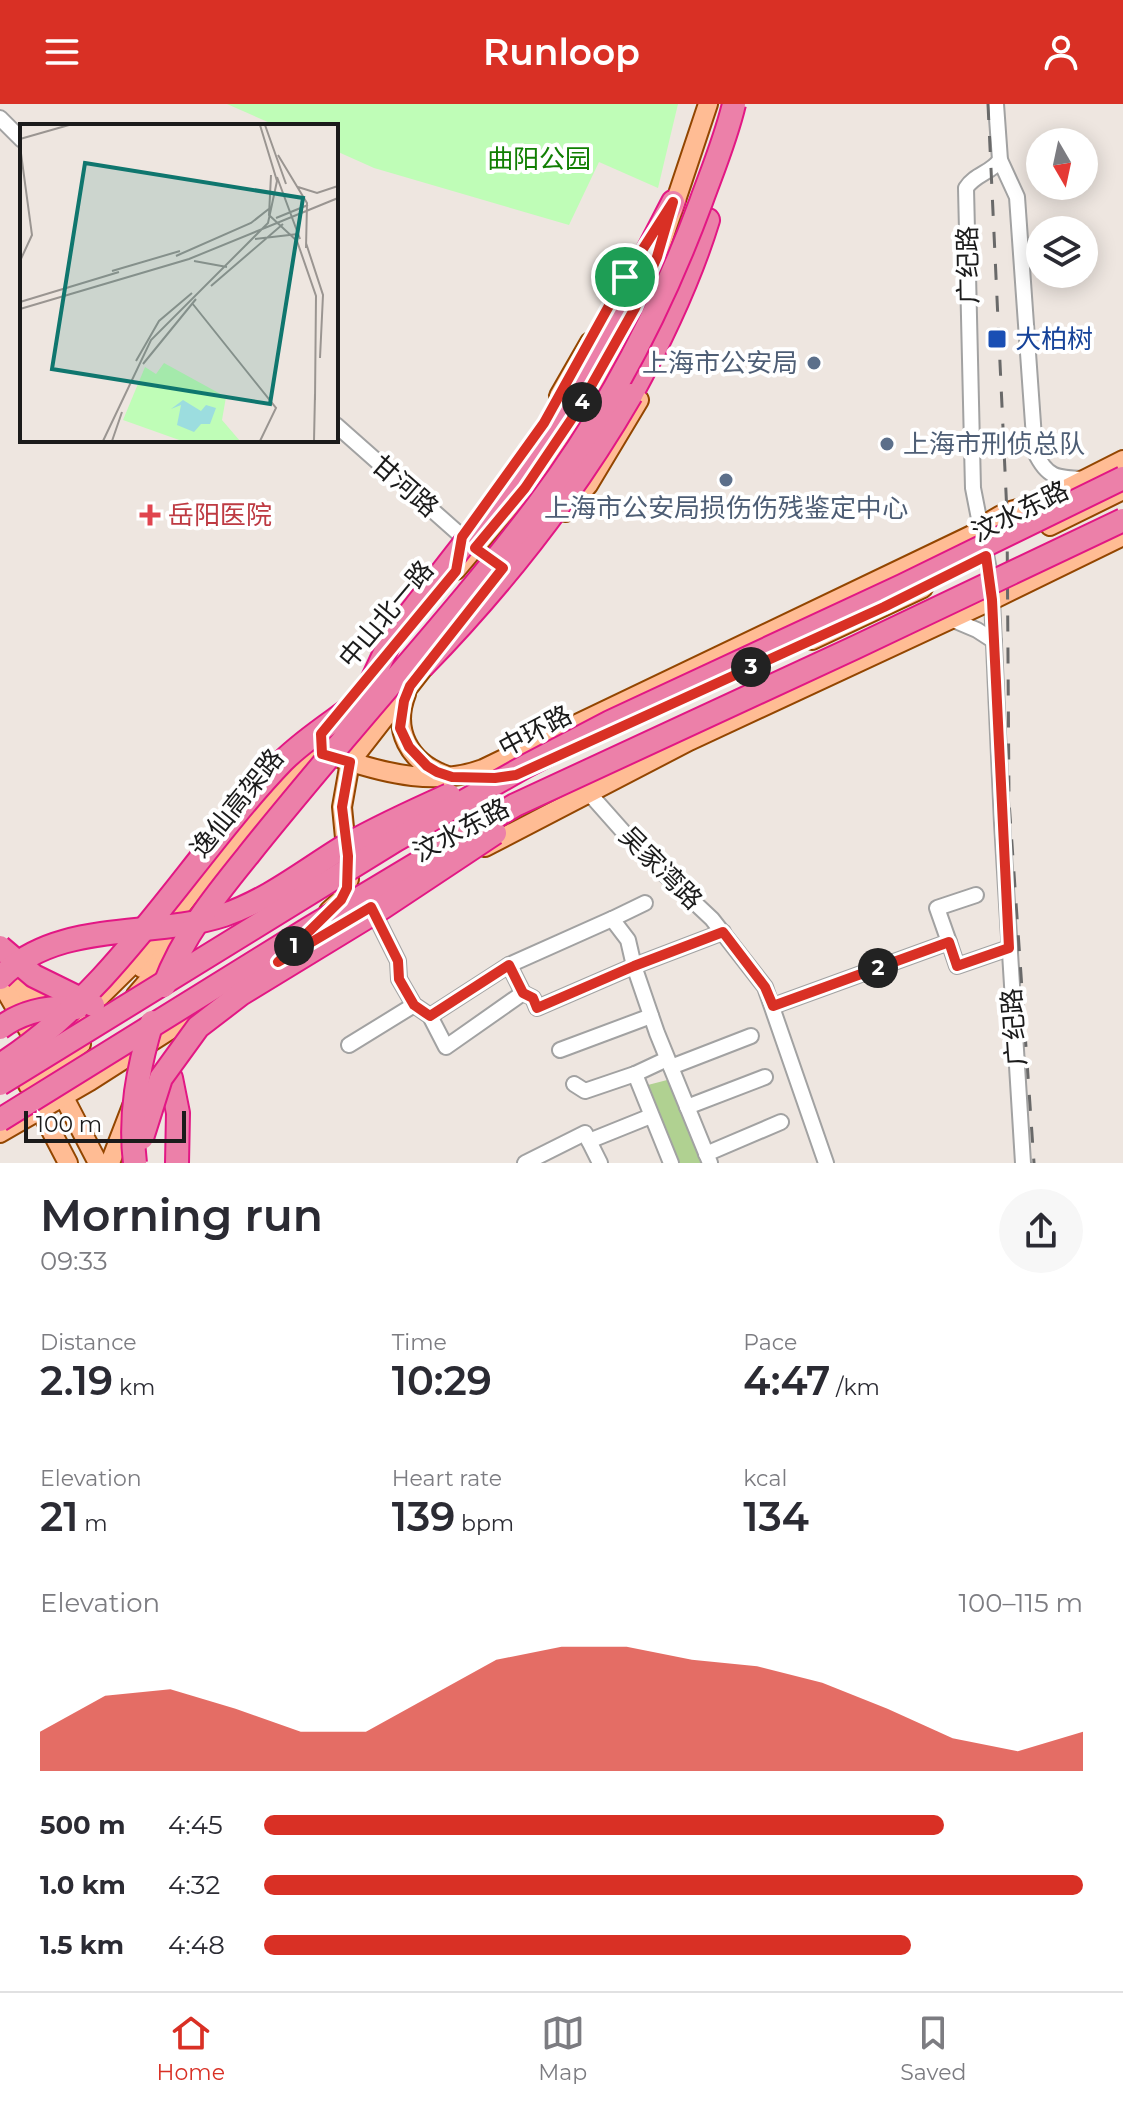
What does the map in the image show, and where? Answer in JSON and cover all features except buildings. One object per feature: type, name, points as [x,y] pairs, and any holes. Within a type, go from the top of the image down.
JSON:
[{"type":"highway","name":"逸仙高架路","points":[[121,1163],[120,1118],[125,1063],[141,1004],[166,944],[222,864],[505,525],[591,402],[634,327],[661,270],[693,191],[719,104]]},
{"type":"highway","name":"逸仙高架路","points":[[134,1163],[133,1115],[143,1052],[168,977],[201,913],[491,565],[587,433],[620,380],[671,278],[737,104]]},
{"type":"highway","points":[[24,1082],[46,1032],[77,1003],[283,761],[361,697],[393,635],[518,475],[582,378],[673,202]]},
{"type":"highway","points":[[316,776],[487,598],[548,523],[606,439],[631,395],[681,298],[693,270],[709,215]]},
{"type":"highway","name":"中环路","points":[[0,1084],[396,840],[526,766],[610,722],[902,586],[1123,478]]},
{"type":"highway","points":[[134,1163],[161,1078],[198,1027],[241,994],[591,781],[1123,520]]},
{"type":"highway","points":[[0,980],[20,961],[60,942],[171,928],[233,911],[277,889],[358,839],[610,722]]},
{"type":"highway","points":[[0,1120],[515,805],[591,781]]},
{"type":"highway","points":[[0,947],[34,976],[121,1017],[146,1035],[167,1067],[178,1113],[177,1163]]},
{"type":"highway","points":[[0,1029],[24,1014],[51,1008],[95,1010],[121,1017]]},
{"type":"main road","points":[[468,542],[544,423],[625,277],[673,202],[708,104]]},
{"type":"main road","points":[[297,930],[321,907],[337,885],[342,807],[350,762],[482,595],[508,571],[589,447],[643,353],[709,215],[737,104]]},
{"type":"main road","name":"汶水东路","points":[[454,777],[483,769],[980,531],[989,521],[1018,508],[1032,506],[1123,460]]},
{"type":"main road","name":"汶水东路","points":[[343,922],[440,844],[485,819],[988,566],[1123,490]]},
{"type":"main road","name":"汶水东路","points":[[313,755],[423,778],[495,778],[530,770],[790,650],[1123,509]]},
{"type":"main road","name":"汶水东路","points":[[51,1072],[195,1013],[343,922],[591,781],[689,741],[1123,536]]},
{"type":"main road","name":"中山北一路","points":[[51,1072],[65,1031],[115,983],[167,925],[208,870],[313,755],[321,734],[456,571],[468,542]]},
{"type":"main road","points":[[741,645],[790,650]]},
{"type":"main road","points":[[410,686],[400,718],[403,737],[427,766],[454,777]]},
{"type":"main road","points":[[313,755],[316,776],[350,762]]},
{"type":"main road","name":"中山北一路","points":[[152,957],[189,934],[316,776]]},
{"type":"main road","points":[[0,1091],[51,1072],[330,911],[341,900],[349,879],[342,807]]},
{"type":"main road","points":[[0,967],[15,987],[26,994],[56,1001],[71,998],[82,990],[165,899],[208,870]]},
{"type":"main road","points":[[278,962],[341,900]]},
{"type":"main road","points":[[135,932],[183,903]]},
{"type":"main road","name":"中山北一路","points":[[51,1072],[152,957],[167,925]]},
{"type":"main road","points":[[51,1072],[135,997],[189,934]]},
{"type":"main road","points":[[0,980],[98,1163]]},
{"type":"main road","points":[[110,1163],[151,1058],[195,1013]]},
{"type":"main road","points":[[0,1029],[24,1082],[68,1163]]},
{"type":"main road","points":[[0,1113],[24,1082],[51,1072],[151,1058]]},
{"type":"main road","points":[[0,1074],[24,1082]]},
{"type":"main road","points":[[0,1133],[24,1082]]},
{"type":"main road","points":[[132,1104],[134,1163]]},
{"type":"street","name":"广纪路","points":[[996,104],[1000,160],[1017,197],[1035,452],[1042,467],[1058,478],[1085,479]]},
{"type":"street","points":[[0,118],[20,138]]},
{"type":"street","name":"广纪路","points":[[1000,160],[995,168],[971,180],[966,188],[973,488],[992,600],[1023,1163]]},
{"type":"street","name":"甘河路","points":[[338,427],[468,542],[508,571]]},
{"type":"street","points":[[951,619],[994,641]]},
{"type":"street","name":"吴家湾路","points":[[591,781],[643,854],[723,932],[765,987],[826,1163]]},
{"type":"street","points":[[976,895],[937,908],[957,966],[1009,948]]},
{"type":"street","points":[[430,1016],[509,965],[645,903]]},
{"type":"street","points":[[371,907],[398,961],[399,979],[414,1005],[430,1016],[446,1047],[523,993]]},
{"type":"street","points":[[612,919],[628,940],[651,1016],[708,1158],[781,1122]]},
{"type":"street","points":[[509,965],[523,993],[533,998],[537,1008],[723,932]]},
{"type":"street","points":[[773,1006],[949,942]]},
{"type":"street","points":[[349,1045],[414,1005]]},
{"type":"street","points":[[560,1050],[651,1016]]},
{"type":"street","points":[[574,1084],[585,1091],[751,1036]]},
{"type":"street","points":[[635,1074],[671,1163]]},
{"type":"street","points":[[687,1107],[765,1077]]},
{"type":"street","points":[[589,1141],[651,1116]]},
{"type":"street","points":[[525,1163],[585,1133],[600,1163]]},
{"type":"green space","name":"曲阳公园","points":[[227,104],[678,104],[658,188],[599,162],[569,225],[374,168],[338,152],[338,124],[272,124]]},
{"type":"green space","points":[[671,1079],[703,1163],[675,1163],[644,1086]]},
{"type":"railway","points":[[988,104],[1007,514],[1009,801],[1034,1163]]},
{"type":"place","name":"大柏树","points":[[997,339]]},
{"type":"place","name":"上海市公安局","points":[[814,363]]},
{"type":"place","name":"上海市刑侦总队","points":[[887,444]]},
{"type":"place","name":"上海市公安局损伤伤残鉴定中心","points":[[726,480]]},
{"type":"place","name":"岳阳医院","points":[[150,515]]},
{"type":"route","points":[[673,202],[657,257],[635,308],[577,411],[525,488],[475,548],[503,568],[410,686],[400,718],[403,737],[427,766],[437,772],[452,777],[516,775],[884,607],[986,556],[992,600],[1009,948],[957,966],[949,942],[773,1006],[765,987],[723,932],[537,1008],[533,998],[523,993],[509,965],[430,1016],[414,1005],[399,979],[398,961],[371,907],[278,962],[341,900],[349,879],[342,807],[350,762],[322,754],[321,734],[456,571],[462,537],[544,423],[625,277],[673,202]]}]
